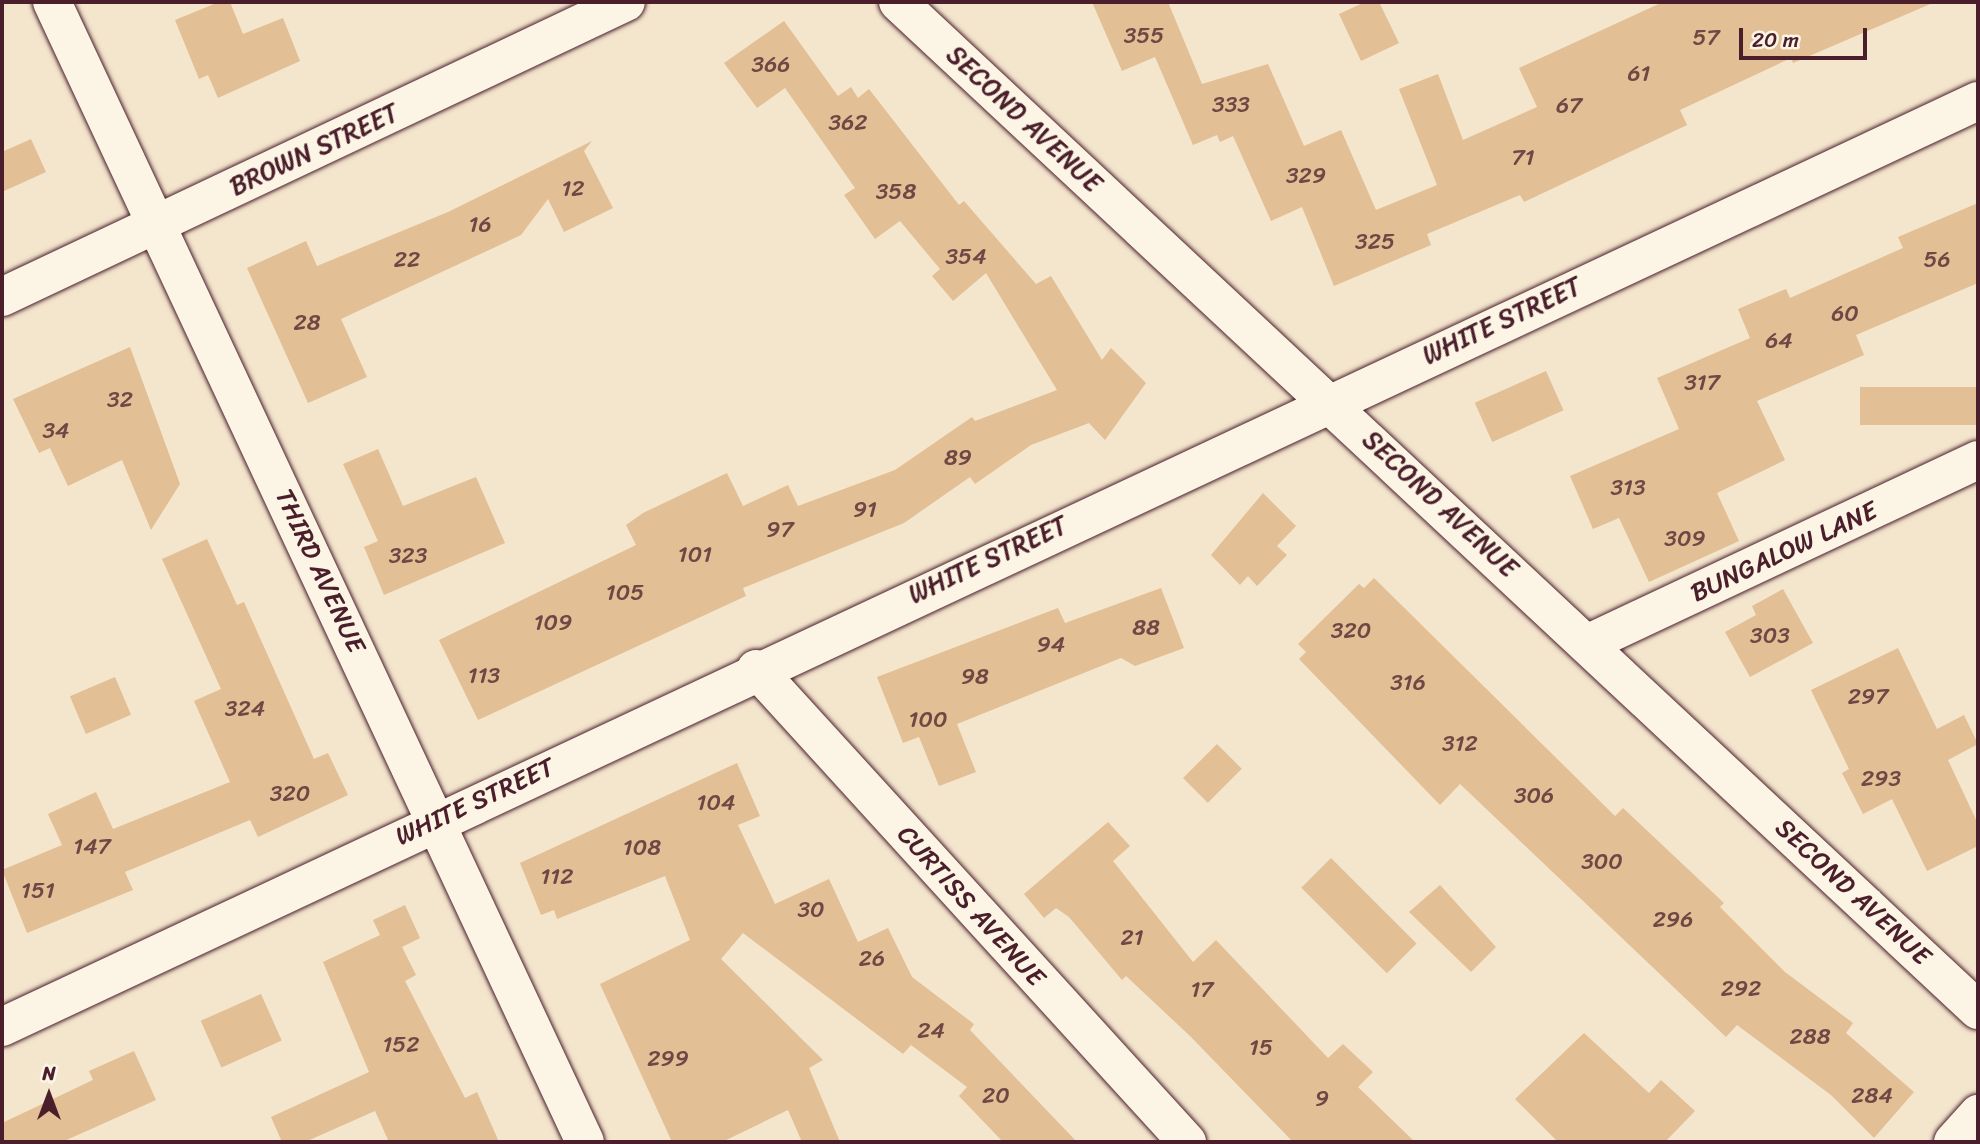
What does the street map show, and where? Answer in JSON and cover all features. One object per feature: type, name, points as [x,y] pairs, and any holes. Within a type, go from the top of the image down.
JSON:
[{"type":"street","name":"THIRD AVENUE","points":[[52,2],[585,1142]]},
{"type":"street","name":"BROWN STREET","points":[[2,297],[626,2]]},
{"type":"street","name":"SECOND AVENUE","points":[[898,2],[1331,401],[1978,1010]]},
{"type":"street","name":"WHITE STREET","points":[[2,1027],[755,669],[1978,101]]},
{"type":"street","name":"BUNGALOW LANE","points":[[1589,643],[1978,460]]},
{"type":"street","name":"CURTISS AVENUE","points":[[755,669],[1187,1142]]},
{"type":"street","points":[[1953,1142],[1978,1114]]},
{"type":"building","points":[[219,2],[230,2],[243,34],[283,18],[300,61],[218,98],[208,75],[199,79],[175,20]]},
{"type":"building","points":[[1092,2],[1168,2],[1202,84],[1268,64],[1304,146],[1341,130],[1376,210],[1437,185],[1399,89],[1438,74],[1463,140],[1537,107],[1519,68],[1663,2],[1935,2],[1793,63],[1791,58],[1680,110],[1687,125],[1524,202],[1520,195],[1427,234],[1431,245],[1334,286],[1302,207],[1271,221],[1233,136],[1220,142],[1217,135],[1193,145],[1155,57],[1122,71]]},
{"type":"building","points":[[1365,2],[1379,2],[1399,43],[1361,61],[1339,14]]},
{"type":"building","points":[[784,21],[838,96],[851,87],[858,98],[869,89],[959,205],[964,201],[1036,284],[1051,276],[1102,360],[1111,348],[1146,383],[1105,440],[1089,423],[1031,445],[975,484],[970,477],[904,523],[743,588],[746,596],[478,720],[439,640],[636,545],[626,525],[643,513],[727,473],[743,506],[788,485],[798,506],[895,470],[972,417],[975,421],[1057,390],[986,273],[953,301],[932,276],[940,269],[900,221],[875,239],[844,195],[855,188],[785,88],[757,108],[724,63]]},
{"type":"building","points":[[31,139],[46,172],[2,192],[2,152]]},
{"type":"building","points":[[592,141],[584,151],[613,208],[564,232],[548,199],[521,235],[341,319],[367,377],[308,403],[247,268],[306,241],[317,266],[448,212]]},
{"type":"building","points":[[1978,203],[1978,283],[1856,335],[1864,355],[1757,401],[1785,460],[1717,493],[1739,541],[1649,582],[1619,518],[1593,529],[1570,476],[1679,429],[1657,378],[1750,338],[1738,309],[1786,289],[1790,298],[1903,248],[1898,237]]},
{"type":"building","points":[[130,347],[180,484],[151,530],[122,460],[68,486],[50,448],[39,453],[13,399]]},
{"type":"building","points":[[1546,371],[1563,410],[1492,442],[1475,403]]},
{"type":"building","points":[[1860,387],[1978,387],[1978,425],[1860,425]]},
{"type":"building","points":[[378,449],[403,506],[476,477],[505,543],[384,595],[364,547],[378,541],[343,464]]},
{"type":"building","points":[[1263,493],[1296,526],[1277,546],[1287,555],[1257,586],[1248,576],[1240,585],[1211,555]]},
{"type":"building","points":[[207,539],[237,605],[244,602],[314,759],[328,753],[348,795],[258,837],[250,820],[125,872],[133,890],[27,933],[2,870],[62,845],[48,814],[96,792],[113,829],[230,782],[194,701],[221,689],[162,559]]},
{"type":"building","points":[[1374,578],[1615,816],[1623,808],[1724,903],[1720,907],[1785,972],[1853,1023],[1846,1033],[1914,1092],[1874,1138],[1831,1095],[1737,1025],[1726,1037],[1460,784],[1440,805],[1299,659],[1306,652],[1298,644],[1359,584],[1364,588]]},
{"type":"building","points":[[1161,588],[1184,648],[1135,666],[1121,658],[957,724],[976,772],[939,786],[919,737],[903,743],[877,677],[1058,608],[1065,623]]},
{"type":"building","points":[[1783,589],[1813,643],[1750,677],[1725,632],[1756,615],[1752,606]]},
{"type":"building","points":[[1898,648],[1937,729],[1964,715],[1978,744],[1948,760],[1978,824],[1978,846],[1927,871],[1892,799],[1863,814],[1842,773],[1849,769],[1811,690]]},
{"type":"building","points":[[115,677],[131,715],[86,734],[70,696]]},
{"type":"building","points":[[1217,744],[1242,769],[1208,803],[1183,778]]},
{"type":"building","points":[[737,763],[760,816],[738,825],[775,904],[829,879],[858,942],[888,928],[912,977],[974,1024],[970,1030],[1077,1142],[1003,1142],[959,1096],[967,1087],[911,1045],[903,1054],[743,933],[721,959],[823,1060],[809,1068],[840,1142],[802,1142],[788,1110],[722,1142],[672,1142],[600,984],[690,940],[665,876],[557,919],[554,910],[541,915],[520,863]]},
{"type":"building","points":[[1108,822],[1130,846],[1113,861],[1193,962],[1216,940],[1328,1058],[1343,1044],[1373,1072],[1358,1087],[1415,1142],[1293,1142],[1190,1036],[1126,976],[1122,980],[1069,917],[1056,908],[1044,918],[1024,894]]},
{"type":"building","points":[[1331,858],[1417,944],[1387,973],[1301,888]]},
{"type":"building","points":[[1440,885],[1496,947],[1471,972],[1409,912]]},
{"type":"building","points":[[405,905],[420,938],[402,947],[416,975],[405,981],[465,1098],[477,1092],[499,1142],[389,1142],[375,1111],[305,1142],[282,1142],[271,1117],[369,1072],[323,962],[380,935],[373,920]]},
{"type":"building","points":[[261,994],[282,1041],[221,1067],[201,1021]]},
{"type":"building","points":[[1584,1033],[1649,1093],[1661,1080],[1695,1111],[1665,1142],[1558,1142],[1515,1099]]},
{"type":"building","points":[[134,1051],[156,1100],[62,1142],[2,1142],[2,1123],[93,1080],[89,1071]]}]
